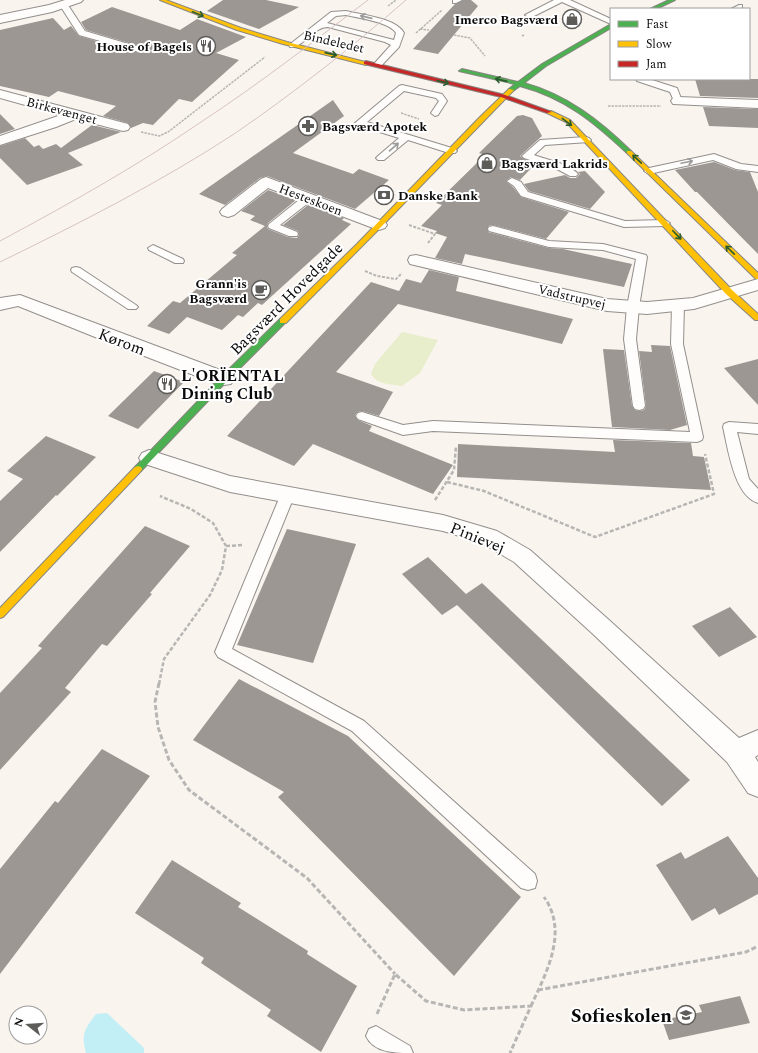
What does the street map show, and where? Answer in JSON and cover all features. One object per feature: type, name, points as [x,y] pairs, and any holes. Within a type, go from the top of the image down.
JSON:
[{"type":"street","points":[[0,19],[77,0]]},
{"type":"street","name":"Bindeledet","points":[[162,0],[232,27],[289,44],[503,96]]},
{"type":"street","name":"Bindeledet","points":[[185,0],[232,19],[318,41]]},
{"type":"street","points":[[654,8],[672,0]]},
{"type":"street","name":"Bagsværd Hovedgade","points":[[0,614],[224,379],[345,261],[452,150],[490,108],[518,84],[558,56],[610,27]]},
{"type":"street","name":"Bindeledet","points":[[373,53],[393,57]]},
{"type":"street","points":[[454,70],[518,84],[547,93],[575,107],[601,126],[758,277]]},
{"type":"street","name":"Birkevænget","points":[[0,94],[123,127]]},
{"type":"street","points":[[503,96],[553,113],[568,121],[729,292],[758,318]]},
{"type":"street","points":[[678,101],[758,104]]},
{"type":"street","points":[[0,141],[75,114]]},
{"type":"street","name":"Hesteskoen","points":[[228,212],[266,182],[379,225]]},
{"type":"street","name":"Vadstrupvej","points":[[416,260],[607,305],[633,307],[648,308],[694,303],[758,284]]},
{"type":"street","name":"Kørom","points":[[0,304],[20,300],[101,333],[224,379]]},
{"type":"street","name":"Pinievej","points":[[149,458],[230,484],[424,519],[443,523],[489,537],[522,556],[747,748],[758,784]]},
{"type":"lane","points":[[529,15],[560,0]]},
{"type":"lane","points":[[564,0],[610,22]]},
{"type":"lane","points":[[63,4],[82,34],[139,50]]},
{"type":"lane","points":[[289,44],[303,38],[326,19],[336,18],[400,33],[393,57],[377,65]]},
{"type":"lane","points":[[318,26],[328,25],[388,40],[396,45]]},
{"type":"lane","points":[[643,80],[674,90],[678,101]]},
{"type":"lane","points":[[434,113],[443,101],[438,96],[402,88],[360,123],[452,150]]},
{"type":"lane","points":[[381,158],[406,137]]},
{"type":"lane","points":[[573,174],[560,167],[527,156],[543,142],[586,140]]},
{"type":"lane","points":[[649,171],[714,156],[739,167],[758,169]]},
{"type":"lane","points":[[512,181],[518,184],[524,194],[624,224],[665,223]]},
{"type":"lane","points":[[293,234],[273,226],[308,198]]},
{"type":"lane","points":[[493,229],[549,244],[603,247],[642,257],[633,307],[630,339],[639,406]]},
{"type":"lane","points":[[153,248],[179,261]]},
{"type":"lane","points":[[76,270],[132,306]]},
{"type":"lane","points":[[362,416],[403,430],[433,426],[697,437],[677,344],[678,305]]},
{"type":"lane","points":[[758,428],[729,427],[743,481],[758,498]]},
{"type":"lane","points":[[288,494],[223,652],[358,726],[528,881]]},
{"type":"lane","points":[[376,1036],[403,1053]]},
{"type":"path","points":[[385,9],[396,0]]},
{"type":"path","points":[[393,57],[420,28],[440,11],[457,1]]},
{"type":"path","points":[[420,28],[429,30]]},
{"type":"path","points":[[454,35],[470,38],[485,57]]},
{"type":"path","points":[[123,127],[159,136],[168,132],[268,55],[289,44]]},
{"type":"path","points":[[575,107],[622,105],[667,106],[678,101]]},
{"type":"path","points":[[424,519],[454,470],[458,427]]},
{"type":"path","points":[[447,482],[484,491],[595,536],[714,494],[703,444],[697,437]]},
{"type":"path","points":[[160,496],[191,509],[213,523],[226,546],[222,570],[210,595],[164,659],[155,702],[158,727],[169,760],[189,790],[307,878],[395,974],[426,1001],[464,1010],[531,1006]]},
{"type":"path","points":[[510,1053],[553,956],[554,924],[547,900],[528,881]]},
{"type":"path","points":[[538,990],[746,952],[758,946]]},
{"type":"path","points":[[376,1036],[378,1009],[395,974]]},
{"type":"green space","points":[[402,332],[438,340],[420,373],[402,386],[381,382],[374,378],[371,374],[375,364]]},
{"type":"water","points":[[107,1013],[144,1048],[144,1053],[86,1053],[84,1037],[86,1028],[96,1014]]},
{"type":"building","points":[[223,0],[266,0],[299,7],[259,29],[207,11]]},
{"type":"building","points":[[463,0],[471,0],[478,6],[438,54],[413,49],[455,4]]},
{"type":"building","points":[[112,7],[180,30],[197,19],[246,37],[216,53],[239,60],[192,102],[179,99],[153,125],[143,123],[131,128],[128,123],[103,116],[116,106],[58,91],[49,97],[0,86],[0,30],[53,18],[64,30],[71,26],[79,36],[139,53],[144,51],[142,47],[86,30],[81,22]]},
{"type":"building","points":[[758,79],[758,98],[700,96],[695,80]]},
{"type":"building","points":[[333,100],[344,116],[293,153],[353,174],[359,169],[389,180],[355,209],[267,176],[260,178],[225,205],[199,194]]},
{"type":"building","points":[[703,107],[758,109],[758,128],[709,126]]},
{"type":"building","points":[[0,114],[15,129],[0,134]]},
{"type":"building","points":[[523,115],[532,118],[542,136],[520,156],[536,163],[520,180],[511,177],[506,181],[521,197],[569,212],[546,239],[493,225],[488,226],[488,232],[549,248],[563,249],[632,264],[624,287],[465,254],[462,264],[435,258],[447,237],[435,233],[437,231],[421,226],[442,205],[436,203],[485,155],[479,153],[517,116]]},
{"type":"building","points":[[92,125],[121,132],[68,153],[83,165],[27,185],[0,158],[0,146],[25,138],[34,147],[39,145],[43,149],[56,144],[61,148]]},
{"type":"building","points":[[714,162],[735,170],[750,172],[758,192],[758,254],[697,192],[695,192],[675,170]]},
{"type":"building","points":[[585,171],[605,192],[590,209],[529,191],[524,184],[565,175],[570,178],[576,178],[580,174],[578,172]]},
{"type":"building","points":[[268,190],[296,200],[268,223],[268,229],[288,237],[297,238],[299,235],[298,231],[283,225],[308,205],[344,218],[342,220],[351,224],[262,305],[258,303],[243,317],[238,315],[222,330],[187,317],[169,334],[147,326],[173,301],[180,303],[237,255],[232,253],[265,226],[250,220],[255,216],[241,211]]},
{"type":"building","points":[[429,270],[459,277],[456,291],[573,319],[562,344],[398,304],[336,372],[393,392],[379,416],[362,411],[355,415],[358,420],[372,426],[369,431],[453,465],[433,494],[313,444],[294,466],[227,436],[371,282],[399,291],[406,279],[421,283]]},
{"type":"building","points":[[651,345],[670,346],[687,425],[670,430],[612,427],[603,349],[624,350],[632,406],[635,410],[639,411],[644,410],[646,406],[639,351],[652,352]]},
{"type":"building","points":[[758,359],[758,405],[724,368]]},
{"type":"building","points":[[154,371],[184,382],[138,429],[108,416]]},
{"type":"building","points":[[46,436],[96,457],[0,552],[0,501],[23,479],[7,471]]},
{"type":"building","points":[[613,440],[691,443],[693,456],[704,457],[711,490],[457,477],[458,444],[615,452]]},
{"type":"building","points":[[145,526],[190,546],[150,593],[152,594],[107,646],[102,644],[65,688],[71,692],[0,770],[0,693],[42,648],[38,646]]},
{"type":"building","points":[[287,529],[356,544],[313,663],[237,645]]},
{"type":"building","points":[[428,557],[466,594],[482,583],[690,780],[662,806],[457,605],[442,615],[402,574]]},
{"type":"building","points":[[730,607],[757,637],[719,657],[692,626]]},
{"type":"building","points":[[239,679],[348,736],[521,897],[454,976],[278,797],[284,792],[193,740]]},
{"type":"building","points":[[102,749],[150,776],[0,974],[0,869],[55,801],[58,803]]},
{"type":"building","points":[[728,836],[758,878],[758,894],[719,915],[715,908],[692,921],[656,865],[681,852],[685,859]]},
{"type":"building","points":[[172,860],[241,903],[238,907],[308,951],[307,954],[357,986],[321,1052],[267,1016],[271,1010],[201,963],[204,958],[135,913]]},
{"type":"building","points":[[740,996],[750,1023],[669,1040],[662,1020],[702,1012],[699,1005]]},
{"type":"tram line","points":[[0,241],[102,184],[223,108],[368,0]]},
{"type":"tram line","points":[[0,262],[119,202],[206,152],[234,134],[322,70],[406,0]]},
{"type":"traffic: fast","points":[[654,8],[673,0]]},
{"type":"traffic: fast","points":[[511,90],[544,65],[610,27]]},
{"type":"traffic: fast","points":[[462,71],[536,88],[559,98],[578,109],[605,130],[629,152]]},
{"type":"traffic: fast","points":[[138,469],[224,379],[283,321]]},
{"type":"traffic: slow","points":[[162,0],[239,29],[285,43],[366,63]]},
{"type":"traffic: slow","points":[[283,321],[360,245],[482,118],[511,90]]},
{"type":"traffic: slow","points":[[549,112],[568,121],[729,292],[758,318]]},
{"type":"traffic: slow","points":[[629,152],[758,277]]},
{"type":"traffic: slow","points":[[0,614],[138,469]]},
{"type":"traffic: jam","points":[[366,63],[503,96],[549,112]]},
{"type":"place","name":"Imerco Bagsværd","points":[[572,19]]},
{"type":"place","name":"House of Bagels","points":[[206,46]]},
{"type":"place","name":"Bagsværd Apotek","points":[[308,126]]},
{"type":"place","name":"Bagsværd Lakrids","points":[[487,163]]},
{"type":"place","name":"Danske Bank","points":[[384,195]]},
{"type":"place","name":"Grann'is Bagsværd","points":[[261,290]]},
{"type":"place","name":"L'ORÏENTAL Dining Club","points":[[167,384]]},
{"type":"place","name":"Sofieskolen","points":[[686,1015]]}]
